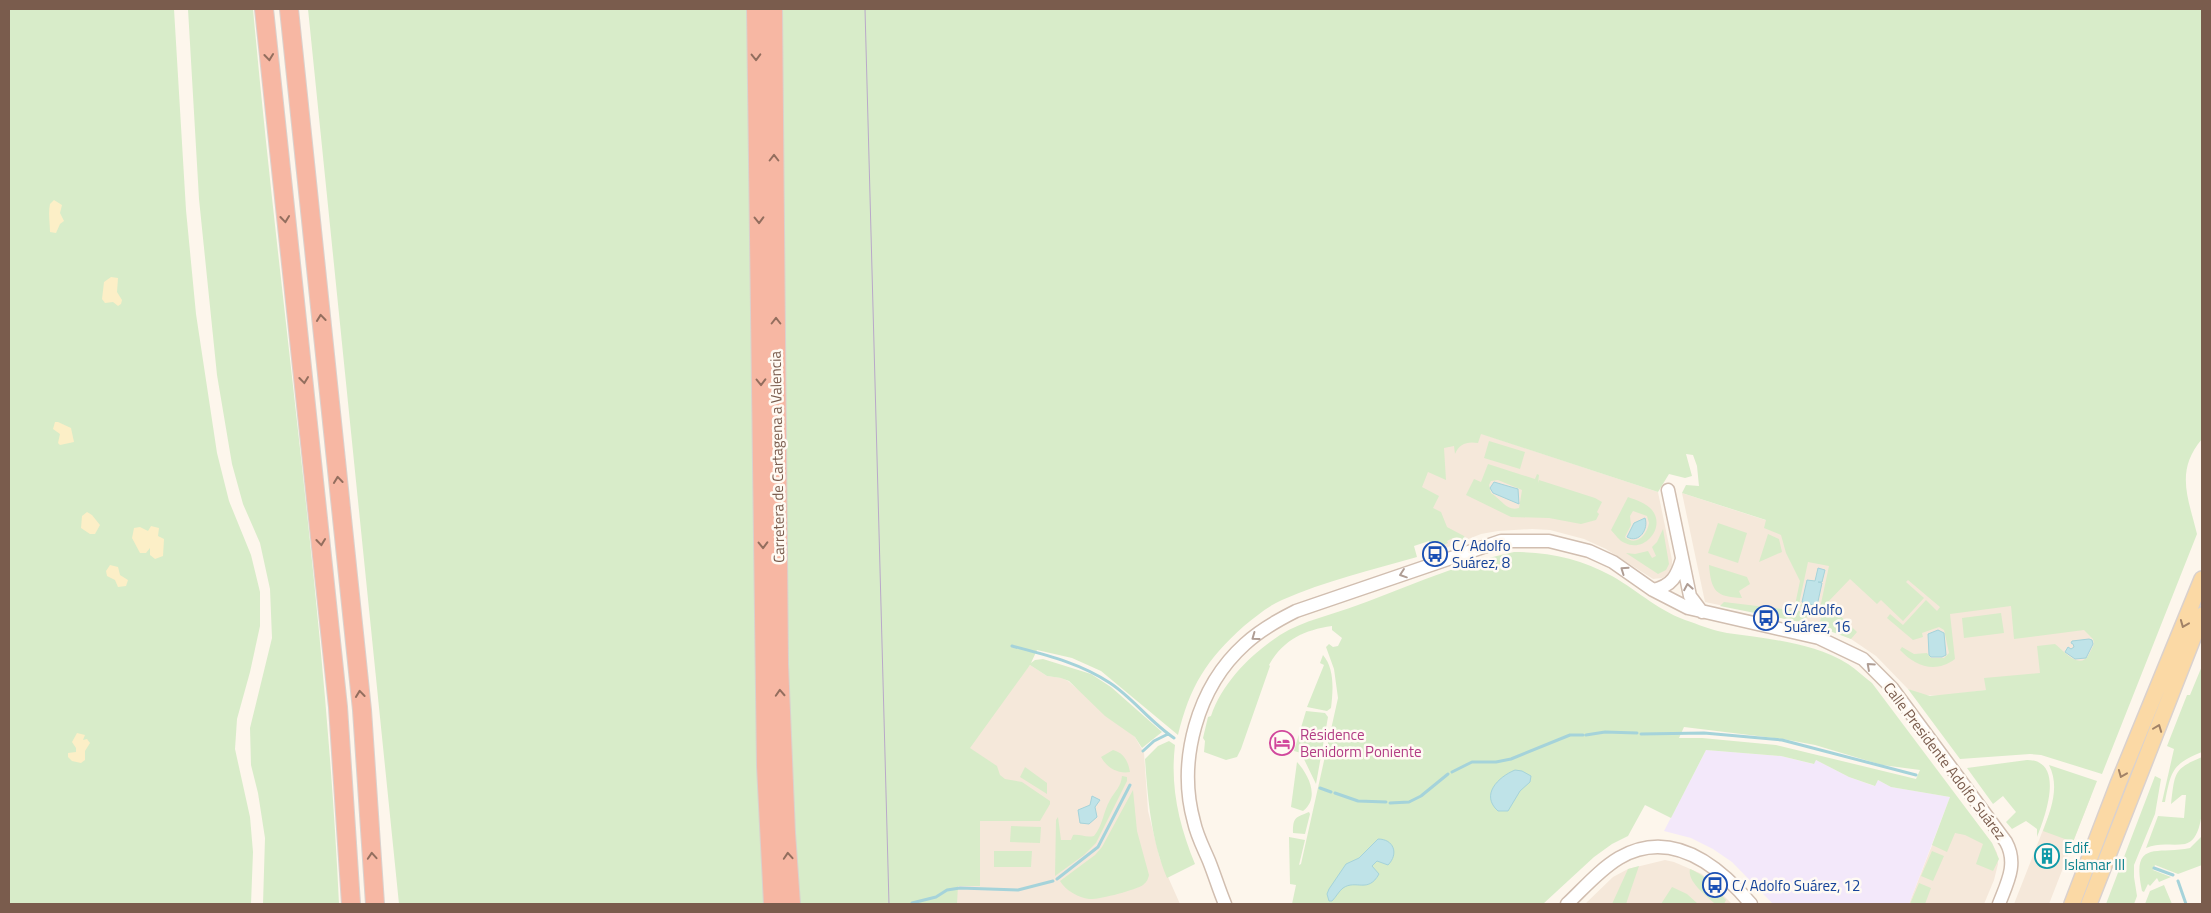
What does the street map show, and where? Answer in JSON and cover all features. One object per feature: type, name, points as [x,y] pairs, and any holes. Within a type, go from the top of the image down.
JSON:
[{"type":"highway","points":[[264,9],[337,697],[351,904]]},
{"type":"highway","points":[[289,9],[362,710],[375,904]]},
{"type":"highway","name":"Carretera de Cartagena a Valencia","points":[[756,9],[766,766],[774,904]]},
{"type":"highway","name":"Carretera de Cartagena a Valencia","points":[[773,9],[779,664],[791,904]]},
{"type":"main road","points":[[2072,904],[2118,784],[2202,579]]},
{"type":"main road","points":[[2089,904],[2202,615]]},
{"type":"street","points":[[1668,490],[1690,596],[1702,612]]},
{"type":"street","name":"Calle Presidente Adolfo Suárez","points":[[1226,904],[1194,822],[1188,781],[1190,750],[1202,706],[1226,665],[1245,644],[1276,621],[1296,611],[1502,541],[1549,541],[1589,551],[1613,562],[1675,603],[1702,612],[1819,638],[1863,660],[1887,681],[2006,842],[2012,859],[2010,874],[1999,904]]},
{"type":"street","points":[[1653,590],[1663,588],[1671,582],[1677,575],[1682,559]]},
{"type":"street","points":[[1567,904],[1607,866],[1618,859],[1634,852],[1656,848],[1671,848],[1699,858],[1714,868],[1751,904]]},
{"type":"shaded area","points":[[1431,417],[1658,492],[1672,560],[1672,568],[1669,574],[1662,578],[1653,579],[1606,549],[1584,539],[1550,530],[1532,529],[1481,534],[1438,551],[1409,465]]},
{"type":"shaded area","points":[[1682,493],[2115,635],[2079,685],[2001,688],[1941,696],[1923,695],[1908,689],[1876,656],[1851,639],[1833,631],[1810,624],[1705,602]]},
{"type":"shaded area","points":[[1030,665],[1047,676],[1062,678],[1068,681],[1135,737],[1144,753],[1148,811],[1160,859],[1180,904],[957,904],[957,848],[946,767]]},
{"type":"shaded area","points":[[1706,750],[1781,756],[1813,764],[1816,760],[1849,777],[1874,786],[1878,780],[1891,787],[1950,797],[1909,904],[1773,904],[1732,862],[1713,849],[1691,838],[1664,831]]},
{"type":"shaded area","points":[[2061,784],[2091,796],[2049,904],[2014,904]]},
{"type":"shaded area","points":[[1953,792],[1992,843],[1997,853],[1998,864],[1994,880],[1984,904],[1909,904]]},
{"type":"shaded area","points":[[1665,860],[1702,874],[1732,904],[1585,904],[1613,877],[1628,869]]},
{"type":"green space","points":[[9,9],[174,9],[186,210],[196,314],[217,453],[229,501],[251,555],[260,592],[260,626],[237,719],[235,749],[250,817],[253,852],[251,904],[9,904]]},
{"type":"green space","points":[[188,9],[253,9],[313,568],[332,792],[339,904],[263,904],[265,838],[258,793],[251,765],[250,728],[272,638],[270,589],[260,543],[243,504],[232,464],[217,375],[199,199]]},
{"type":"green space","points":[[308,9],[2202,9],[2202,439],[2194,451],[2186,473],[2186,485],[2197,534],[2102,774],[2041,755],[2030,754],[1960,759],[1908,689],[1930,696],[1986,690],[1984,678],[2040,673],[2037,646],[2055,644],[2072,658],[2081,661],[2089,654],[2094,643],[2093,639],[2084,630],[2014,639],[2011,606],[1950,614],[1955,659],[1948,664],[1933,667],[1919,664],[1900,650],[1902,647],[1914,654],[1927,653],[1931,658],[1944,658],[1949,653],[1944,630],[1939,627],[1922,633],[1923,637],[1913,640],[1887,618],[1890,614],[1903,625],[1926,600],[1937,611],[1940,607],[1908,580],[1906,582],[1924,598],[1903,621],[1881,600],[1877,604],[1850,579],[1827,603],[1857,632],[1851,639],[1819,627],[1822,612],[1795,605],[1800,581],[1786,553],[1781,535],[1764,528],[1766,520],[1682,493],[1686,485],[1699,486],[1697,466],[1693,455],[1686,454],[1692,476],[1685,478],[1669,474],[1658,492],[1481,434],[1478,443],[1470,442],[1464,444],[1455,454],[1454,446],[1444,448],[1446,480],[1428,472],[1422,487],[1439,496],[1433,508],[1441,512],[1447,527],[1464,536],[1466,540],[1456,544],[1453,538],[1447,541],[1448,543],[1437,548],[1438,551],[1433,552],[1429,541],[1414,546],[1417,557],[1315,587],[1267,608],[1244,626],[1219,650],[1201,675],[1188,702],[1178,735],[1101,671],[1072,658],[1037,650],[1031,663],[1035,660],[1043,659],[1091,674],[1111,687],[1162,732],[1142,748],[1135,737],[1105,716],[1069,681],[1047,676],[1030,665],[970,748],[997,766],[1000,775],[1005,779],[1022,782],[1050,801],[1050,804],[1040,821],[980,821],[980,886],[958,886],[957,904],[399,904]],"holes":[[[1808,562],[1829,566],[1820,608],[1799,604]]]},
{"type":"green space","points":[[1489,441],[1525,452],[1520,469],[1484,458]]},
{"type":"green space","points":[[1488,464],[1535,479],[1537,474],[1539,475],[1538,483],[1539,480],[1602,502],[1597,512],[1599,514],[1596,520],[1581,524],[1549,518],[1511,517],[1466,495],[1474,479],[1481,482]],"holes":[[[1498,480],[1522,490],[1519,508],[1515,509],[1508,507],[1491,493],[1489,485],[1491,481]]]},
{"type":"green space","points":[[1628,497],[1647,505],[1656,517],[1655,531],[1651,537],[1640,544],[1632,545],[1623,542],[1611,530]],"holes":[[[1633,511],[1647,516],[1648,527],[1640,538],[1633,541],[1625,537],[1631,525],[1630,516]]]},
{"type":"green space","points":[[1718,523],[1747,533],[1738,563],[1708,553]]},
{"type":"green space","points":[[1663,529],[1669,564],[1666,570],[1658,574],[1626,553],[1635,554],[1648,551],[1652,558],[1656,556],[1652,547],[1657,542]]},
{"type":"green space","points":[[1768,534],[1779,539],[1782,552],[1759,562]]},
{"type":"green space","points":[[1514,552],[1527,552],[1577,561],[1612,576],[1659,607],[1680,618],[1722,632],[1805,646],[1848,664],[1872,683],[1992,843],[1999,859],[1993,871],[1976,864],[1983,844],[1965,835],[1955,833],[1947,852],[1932,845],[1950,797],[1891,787],[1878,780],[1875,786],[1849,777],[1816,760],[1814,764],[1781,756],[1706,750],[1671,818],[1645,805],[1628,836],[1612,844],[1594,857],[1543,904],[1292,904],[1296,885],[1290,884],[1289,837],[1305,840],[1299,865],[1301,864],[1338,698],[1334,669],[1326,647],[1329,644],[1333,647],[1338,646],[1342,638],[1332,630],[1332,626],[1303,634],[1281,649],[1269,665],[1241,749],[1237,757],[1226,760],[1204,752],[1205,741],[1203,738],[1208,717],[1211,716],[1222,692],[1248,660],[1289,630],[1474,562]],"holes":[[[1684,727],[1783,739],[1815,745],[1882,765],[1920,770],[1916,779],[1776,745],[1702,738],[1679,738]]]},
{"type":"green space","points":[[1709,565],[1747,577],[1750,584],[1739,591],[1742,598],[1726,596],[1716,591],[1711,581]]},
{"type":"green space","points":[[1724,602],[1808,612],[1805,623],[1720,606]]},
{"type":"green space","points":[[2001,613],[2004,633],[1964,638],[1962,618]]},
{"type":"green space","points":[[1323,655],[1330,667],[1332,680],[1331,708],[1327,711],[1307,707],[1324,665],[1320,663]]},
{"type":"green space","points":[[2202,666],[2202,752],[2184,761],[2174,770],[2165,802],[2162,802],[2174,749],[2167,746],[2187,695],[2190,695]]},
{"type":"green space","points":[[1306,711],[1325,713],[1328,717],[1316,784],[1301,753],[1294,751]]},
{"type":"green space","points":[[1169,741],[1175,745],[1174,776],[1177,806],[1184,835],[1195,864],[1167,878],[1154,834],[1145,759],[1158,746]]},
{"type":"green space","points":[[1113,750],[1125,758],[1130,772],[1117,771],[1103,761],[1101,757]]},
{"type":"green space","points":[[2202,757],[2203,792],[2201,819],[2193,840],[2185,844],[2160,845],[2146,848],[2158,816],[2184,818],[2186,795],[2182,795],[2171,804],[2173,785],[2177,773],[2185,765]]},
{"type":"green space","points":[[2027,760],[2039,762],[2046,769],[2049,779],[2048,804],[2037,837],[2037,829],[2026,821],[2012,829],[2006,822],[2016,812],[2003,796],[1993,804],[1967,768]]},
{"type":"green space","points":[[1297,762],[1309,780],[1312,793],[1308,806],[1303,811],[1291,807]]},
{"type":"green space","points":[[2049,765],[2097,781],[2073,842],[2043,831],[2054,790],[2054,782]]},
{"type":"green space","points":[[1025,767],[1047,783],[1047,794],[1020,777]]},
{"type":"green space","points":[[1122,776],[1127,777],[1127,781],[1096,843],[1084,855],[1055,876],[1056,820],[1058,817],[1061,840],[1071,840],[1073,835],[1094,836],[1119,786]]},
{"type":"green space","points":[[2155,776],[2161,779],[2155,814],[2134,865],[2137,896],[2134,904],[2106,904]]},
{"type":"green space","points":[[1133,790],[1137,831],[1149,875],[1147,880],[1143,885],[1133,889],[1100,898],[1089,899],[1073,893],[1060,881],[1095,855],[1102,847]]},
{"type":"green space","points":[[1309,812],[1305,834],[1293,833],[1294,821]]},
{"type":"green space","points":[[1011,826],[1041,827],[1040,843],[1010,842]]},
{"type":"green space","points":[[2202,836],[2202,865],[2178,874],[2155,865],[2153,870],[2171,877],[2159,882],[2157,878],[2150,886],[2148,884],[2144,892],[2142,891],[2140,863],[2143,856],[2157,851],[2190,848]]},
{"type":"green space","points":[[994,851],[1032,851],[1031,867],[994,867]]},
{"type":"green space","points":[[1932,851],[1944,856],[1933,881],[1921,876]]},
{"type":"green space","points":[[1639,866],[1626,904],[1612,904],[1628,869]]},
{"type":"green space","points":[[1690,869],[1711,883],[1726,900],[1724,904],[1715,904],[1698,888],[1691,879]]},
{"type":"green space","points":[[1919,883],[1931,888],[1925,904],[1910,904]]},
{"type":"green space","points":[[2164,885],[2172,904],[2145,904],[2150,891]]},
{"type":"green space","points":[[1672,887],[1687,894],[1698,904],[1661,904]]},
{"type":"sand","points":[[54,200],[62,205],[60,213],[64,221],[60,224],[56,233],[50,232],[49,207]]},
{"type":"sand","points":[[111,277],[118,278],[117,292],[122,300],[118,306],[113,302],[105,303],[102,299],[104,282]]},
{"type":"sand","points":[[55,422],[71,428],[74,442],[60,445],[58,443],[60,434],[53,429]]},
{"type":"sand","points":[[87,512],[100,525],[95,534],[90,534],[81,528],[82,516]]},
{"type":"sand","points":[[151,526],[159,528],[158,536],[164,539],[163,556],[155,559],[150,555],[150,548],[146,553],[140,553],[132,538],[134,528],[140,527],[148,531]]},
{"type":"sand","points":[[110,565],[118,567],[120,575],[128,580],[126,586],[118,587],[115,580],[107,576],[106,571]]},
{"type":"sand","points":[[77,733],[85,735],[83,740],[87,739],[90,743],[85,751],[85,760],[81,763],[72,761],[68,757],[68,753],[76,752],[72,742]]},
{"type":"water","points":[[1494,482],[1518,489],[1519,504],[1493,493],[1490,488]]},
{"type":"water","points":[[1645,518],[1646,527],[1642,534],[1635,539],[1627,537],[1634,523]]},
{"type":"water","points":[[1818,568],[1825,570],[1822,582],[1818,582],[1822,583],[1817,606],[1802,602],[1807,580],[1815,581]]},
{"type":"water","points":[[1938,630],[1944,633],[1946,655],[1931,657],[1929,655],[1928,634]]},
{"type":"water","points":[[2092,640],[2093,644],[2086,658],[2075,659],[2065,652],[2068,647],[2071,649],[2074,647],[2071,643],[2072,641]]},
{"type":"water","points":[[1515,770],[1522,771],[1531,776],[1530,782],[1520,791],[1508,811],[1498,811],[1491,799],[1493,787],[1503,777]]},
{"type":"water","points":[[1092,796],[1100,800],[1095,807],[1097,817],[1089,824],[1080,823],[1078,810],[1090,805]]},
{"type":"water","points":[[1378,839],[1388,842],[1393,848],[1393,856],[1388,865],[1377,861],[1372,866],[1379,874],[1375,880],[1366,885],[1348,886],[1342,889],[1332,901],[1329,901],[1327,894],[1329,889],[1346,864],[1359,858]]},
{"type":"waterway","points":[[1012,646],[1062,660],[1099,676],[1118,689],[1174,738]]},
{"type":"waterway","points":[[1586,735],[1605,732],[1637,733]]},
{"type":"waterway","points":[[1641,734],[1704,733],[1782,740],[1916,775]]},
{"type":"waterway","points":[[1143,751],[1154,741],[1168,734]]},
{"type":"waterway","points":[[1452,772],[1472,762],[1496,762],[1511,759],[1570,735],[1583,735]]},
{"type":"waterway","points":[[1390,803],[1409,802],[1421,796],[1448,774]]},
{"type":"waterway","points":[[1057,879],[1098,847],[1130,785]]},
{"type":"waterway","points":[[1320,788],[1331,792]]},
{"type":"waterway","points":[[1335,793],[1358,801],[1386,802]]},
{"type":"waterway","points":[[2154,868],[2173,875]]},
{"type":"waterway","points":[[912,903],[936,897],[947,890],[960,888],[1018,890],[1053,881]]},
{"type":"waterway","points":[[2178,881],[2186,904]]},
{"type":"tram line","points":[[865,9],[889,904]]},
{"type":"place","name":"C/ Adolfo Suárez, 8","points":[[1435,554]]},
{"type":"place","name":"C/ Adolfo Suárez, 16","points":[[1766,618]]},
{"type":"place","name":"Résidence Benidorm Poniente","points":[[1282,743]]},
{"type":"place","name":"Edif. Islamar III","points":[[2047,856]]},
{"type":"place","name":"C/ Adolfo Suárez, 12","points":[[1715,885]]}]
